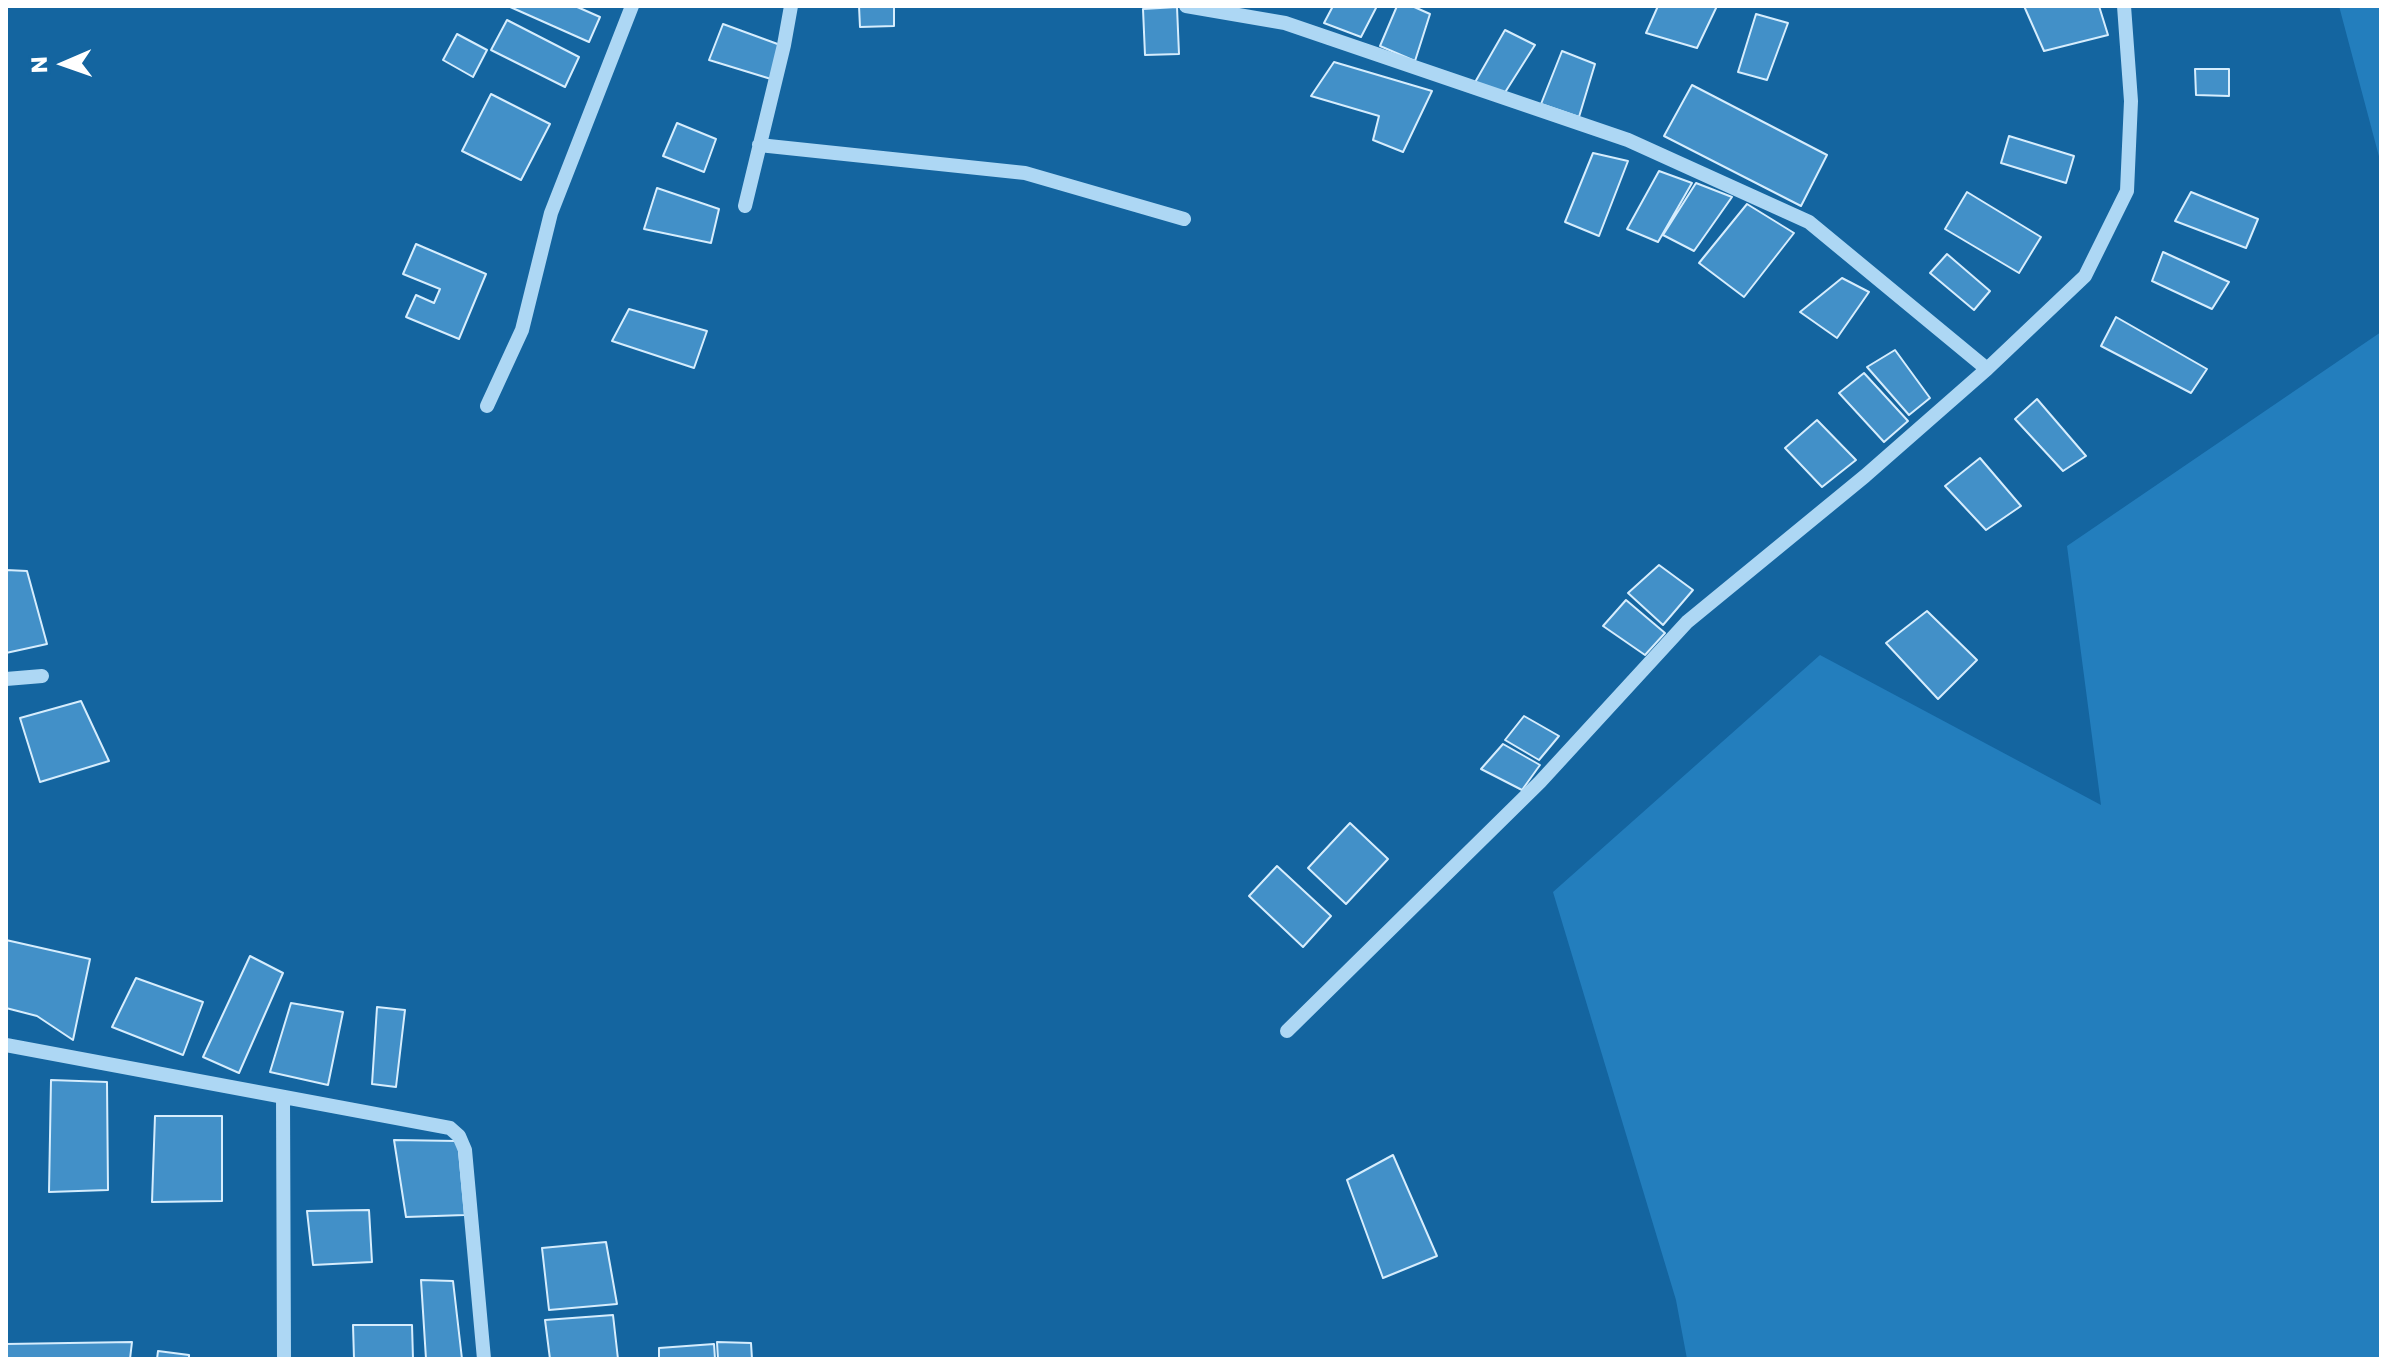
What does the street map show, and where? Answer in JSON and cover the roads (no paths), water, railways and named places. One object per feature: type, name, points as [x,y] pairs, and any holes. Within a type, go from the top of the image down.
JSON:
[{"type":"street","points":[[487,406],[522,330],[551,213],[632,6]]},
{"type":"street","points":[[745,206],[791,6]]},
{"type":"street","points":[[1186,6],[1285,23],[1628,140],[1796,216],[1809,222],[1987,369]]},
{"type":"street","points":[[1287,1031],[1540,782],[1687,622],[1865,476],[1987,369],[2085,276],[2127,191],[2131,101],[2124,6]]},
{"type":"street","points":[[759,145],[1025,173],[1184,219]]},
{"type":"street","points":[[6,679],[42,676]]},
{"type":"street","points":[[6,1045],[450,1128],[459,1136],[465,1150],[484,1359]]},
{"type":"street","points":[[283,1097],[284,1359]]}]
